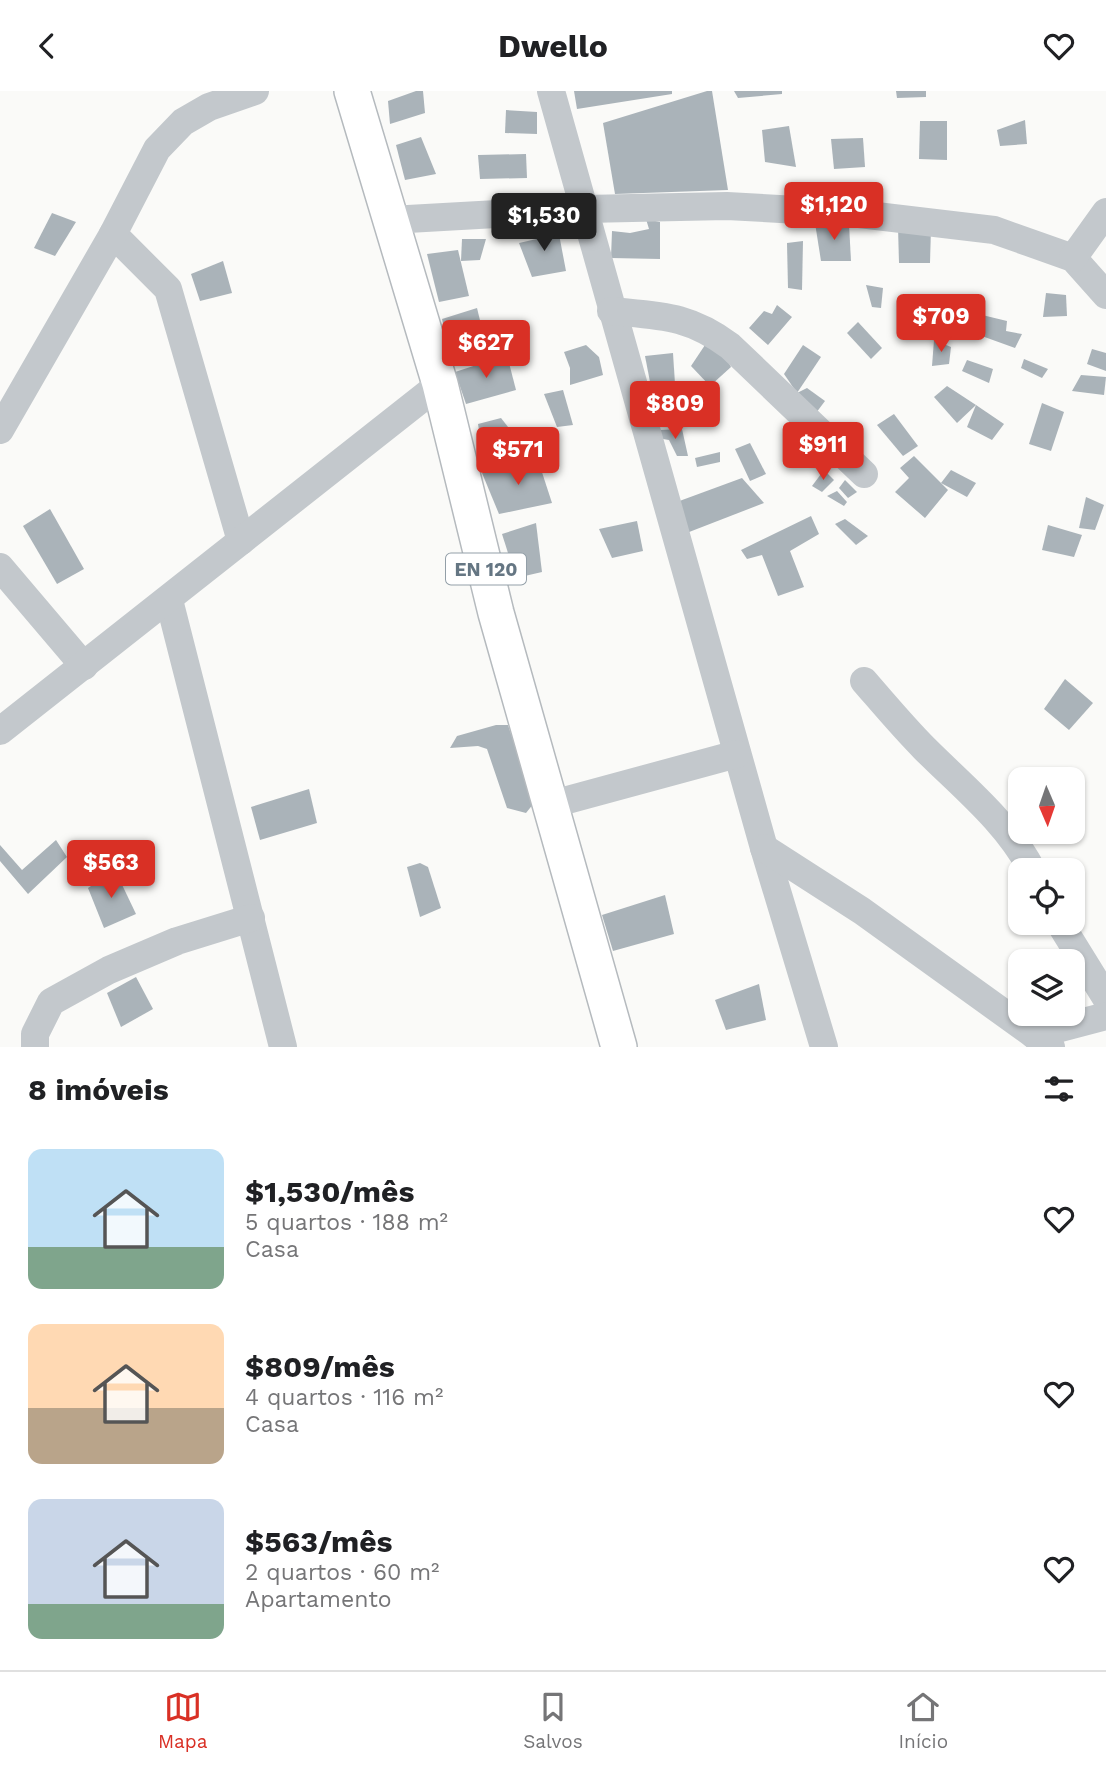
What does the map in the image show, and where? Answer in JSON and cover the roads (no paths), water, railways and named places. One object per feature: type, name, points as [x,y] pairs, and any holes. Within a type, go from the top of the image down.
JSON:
[{"type":"main road","name":"EN 120","points":[[352,91],[440,384],[496,613],[619,1047]]},
{"type":"street","points":[[0,430],[113,234],[157,149],[183,122],[209,107],[255,91]]},
{"type":"street","points":[[551,91],[737,754],[824,1047]]},
{"type":"street","points":[[390,220],[585,209],[727,206],[851,213],[995,230],[1073,258],[1106,295]]},
{"type":"street","points":[[1073,258],[1106,212]]},
{"type":"street","points":[[113,234],[168,289],[242,541]]},
{"type":"street","points":[[611,311],[678,317],[707,329],[730,346],[864,474]]},
{"type":"street","points":[[0,731],[440,384]]},
{"type":"street","points":[[0,567],[10,596],[84,666]]},
{"type":"street","points":[[169,600],[283,1047]]},
{"type":"street","points":[[864,681],[926,751],[957,778],[1020,847],[1026,858]]},
{"type":"street","points":[[549,805],[737,754]]},
{"type":"street","points":[[764,848],[862,911],[1042,1041],[1106,1016]]},
{"type":"street","points":[[35,1047],[35,1034],[51,1002],[109,970],[177,941],[251,918]]},
{"type":"street","points":[[1067,935],[1106,998]]}]
